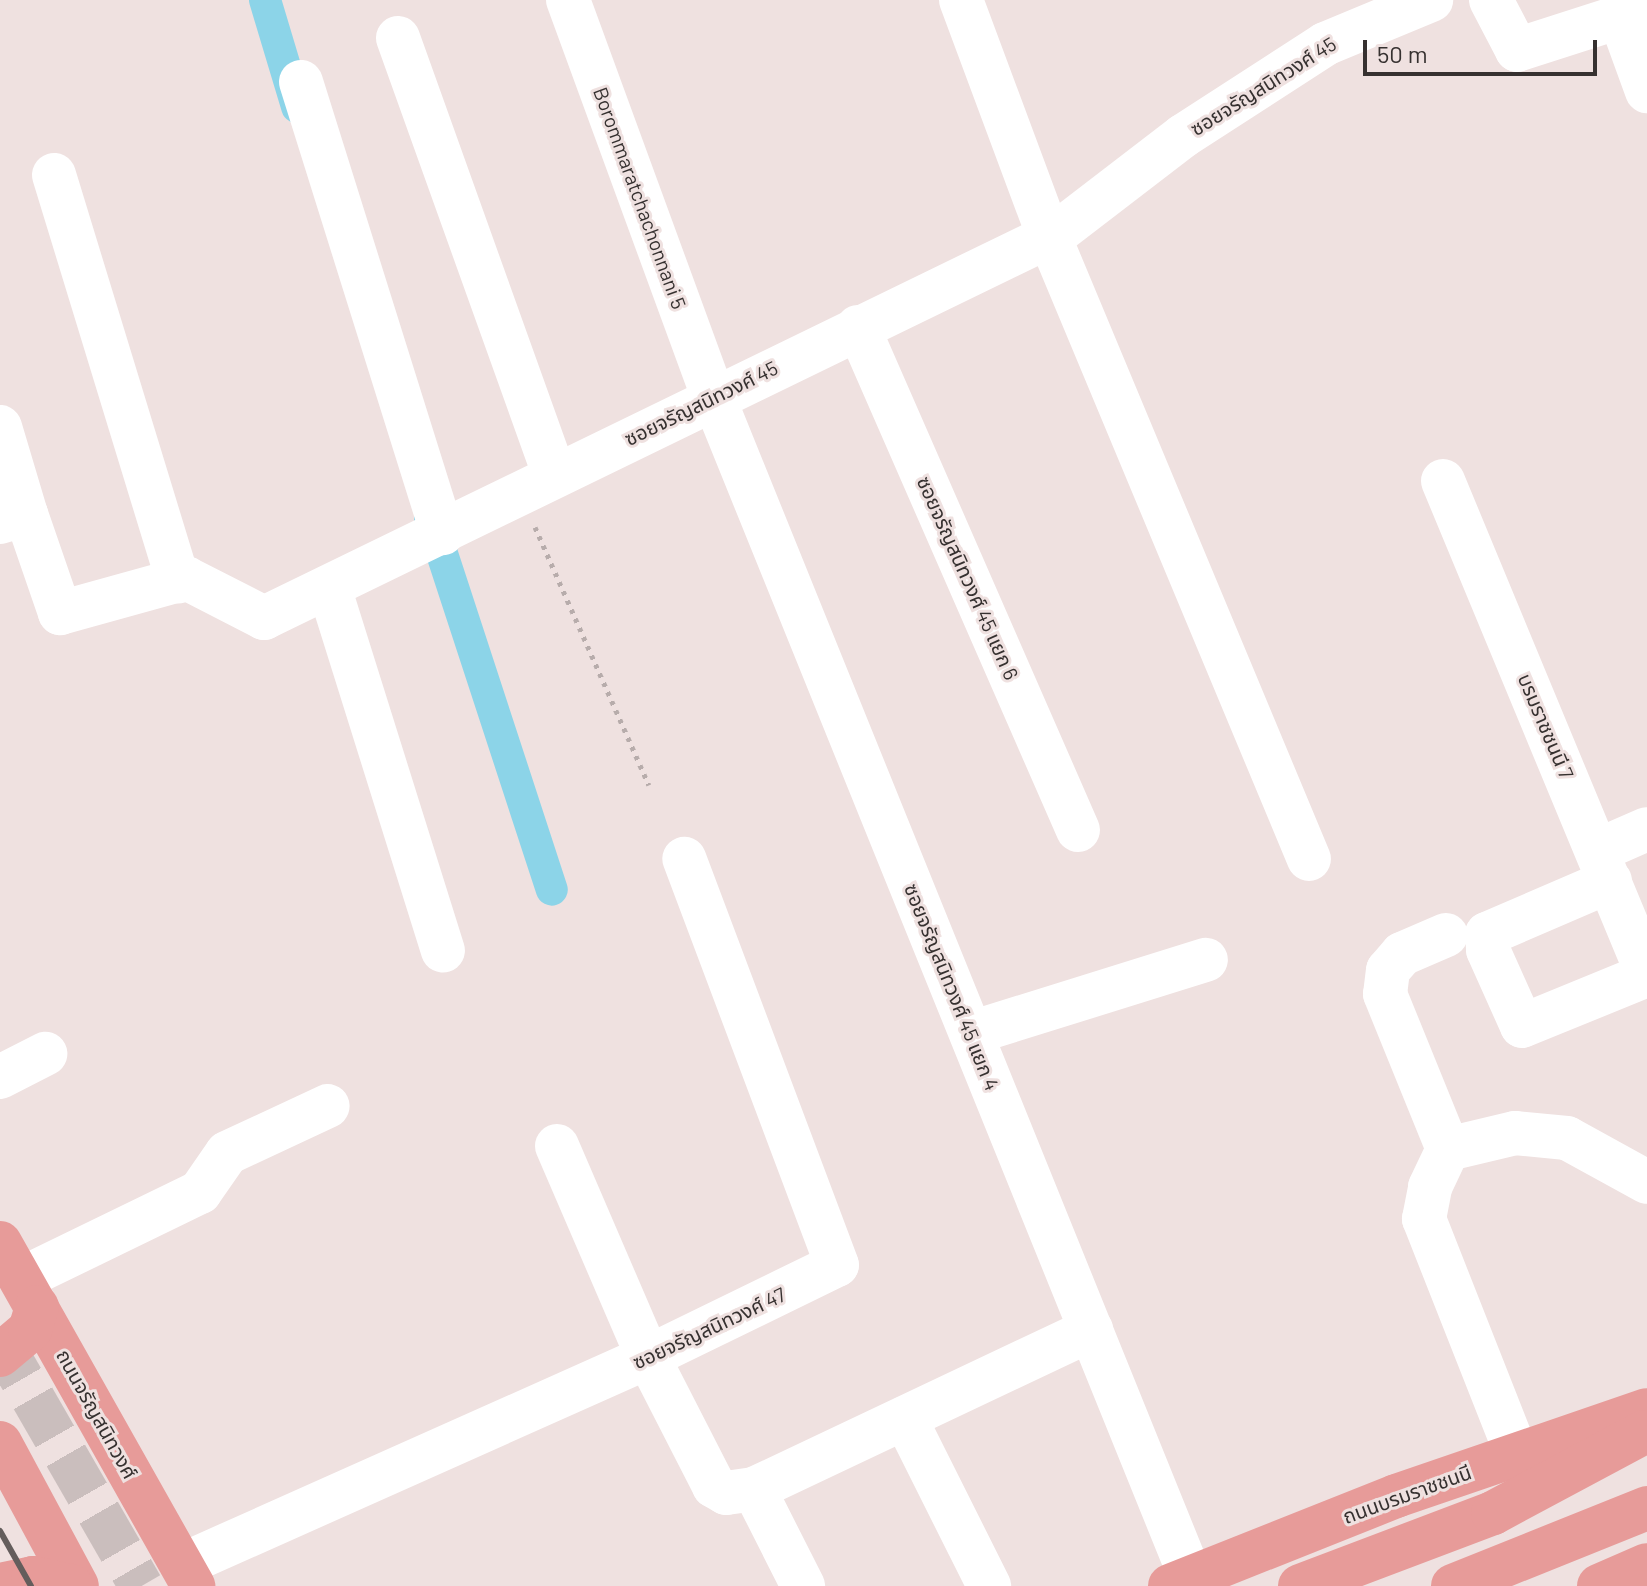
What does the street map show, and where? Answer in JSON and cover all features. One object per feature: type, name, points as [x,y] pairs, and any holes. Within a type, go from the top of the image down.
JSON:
[{"type":"main road","points":[[0,1355],[30,1330],[19,1276]]},
{"type":"main road","name":"ถนนจรัญสนิทวงศ์","points":[[19,1276],[188,1576]]},
{"type":"main road","name":"ถนนบรมราชชนนี","points":[[1181,1582],[1517,1455],[1647,1410]]},
{"type":"main road","points":[[1300,1586],[1493,1513],[1647,1430]]},
{"type":"main road","points":[[0,1443],[77,1586]]},
{"type":"main road","points":[[1339,1586],[1647,1464]]},
{"type":"main road","points":[[1453,1586],[1647,1508]]},
{"type":"main road","points":[[1488,1586],[1647,1537]]},
{"type":"main road","points":[[1603,1585],[1647,1565]]},
{"type":"main road","points":[[0,1585],[33,1578],[71,1586]]},
{"type":"street","name":"Borommaratchachonnani 5","points":[[568,0],[713,396]]},
{"type":"street","points":[[961,0],[1049,236],[1309,859]]},
{"type":"street","name":"ซอยจรัญสนิทวงศ์ 45","points":[[178,581],[186,578],[264,618],[442,533],[713,396],[1049,236],[1183,136],[1325,44],[1431,0]]},
{"type":"street","points":[[1491,0],[1517,50],[1634,12],[1647,91]]},
{"type":"street","points":[[398,38],[537,484]]},
{"type":"street","points":[[301,82],[442,533]]},
{"type":"street","points":[[0,427],[13,518],[60,613],[178,581],[54,175]]},
{"type":"street","name":"ซอยจรัญสนิทวงศ์ 45 แยก 6","points":[[858,327],[1078,830]]},
{"type":"street","name":"ซอยจรัญสนิทวงศ์ 45 แยก 4","points":[[713,396],[1091,1330],[1181,1582]]},
{"type":"street","name":"บรมราชชนนี 7","points":[[1443,481],[1647,974]]},
{"type":"street","points":[[329,587],[443,951]]},
{"type":"street","points":[[1647,829],[1604,865],[1487,934],[1488,950],[1522,1026],[1647,974]]},
{"type":"street","name":"ซอยจรัญสนิทวงศ์ 47","points":[[188,1576],[837,1265],[684,859]]},
{"type":"street","points":[[1446,935],[1402,954],[1388,970],[1385,994],[1448,1149],[1430,1187],[1424,1219],[1517,1455]]},
{"type":"street","points":[[971,1033],[1206,960]]},
{"type":"street","points":[[0,1077],[45,1054]]},
{"type":"street","points":[[19,1276],[200,1192],[227,1153],[328,1106]]},
{"type":"street","points":[[1448,1149],[1515,1133],[1567,1138],[1647,1182]]},
{"type":"street","points":[[557,1146],[648,1357],[714,1486],[739,1495],[1091,1330]]},
{"type":"street","points":[[905,1418],[989,1586]]},
{"type":"street","points":[[754,1489],[803,1586]]},
{"type":"path","points":[[537,484],[649,785]]},
{"type":"waterway","points":[[265,0],[297,107]]},
{"type":"waterway","points":[[430,517],[552,890]]},
{"type":"tunnel","points":[[0,1341],[141,1586]]},
{"type":"railway","points":[[0,1531],[31,1586]]}]
